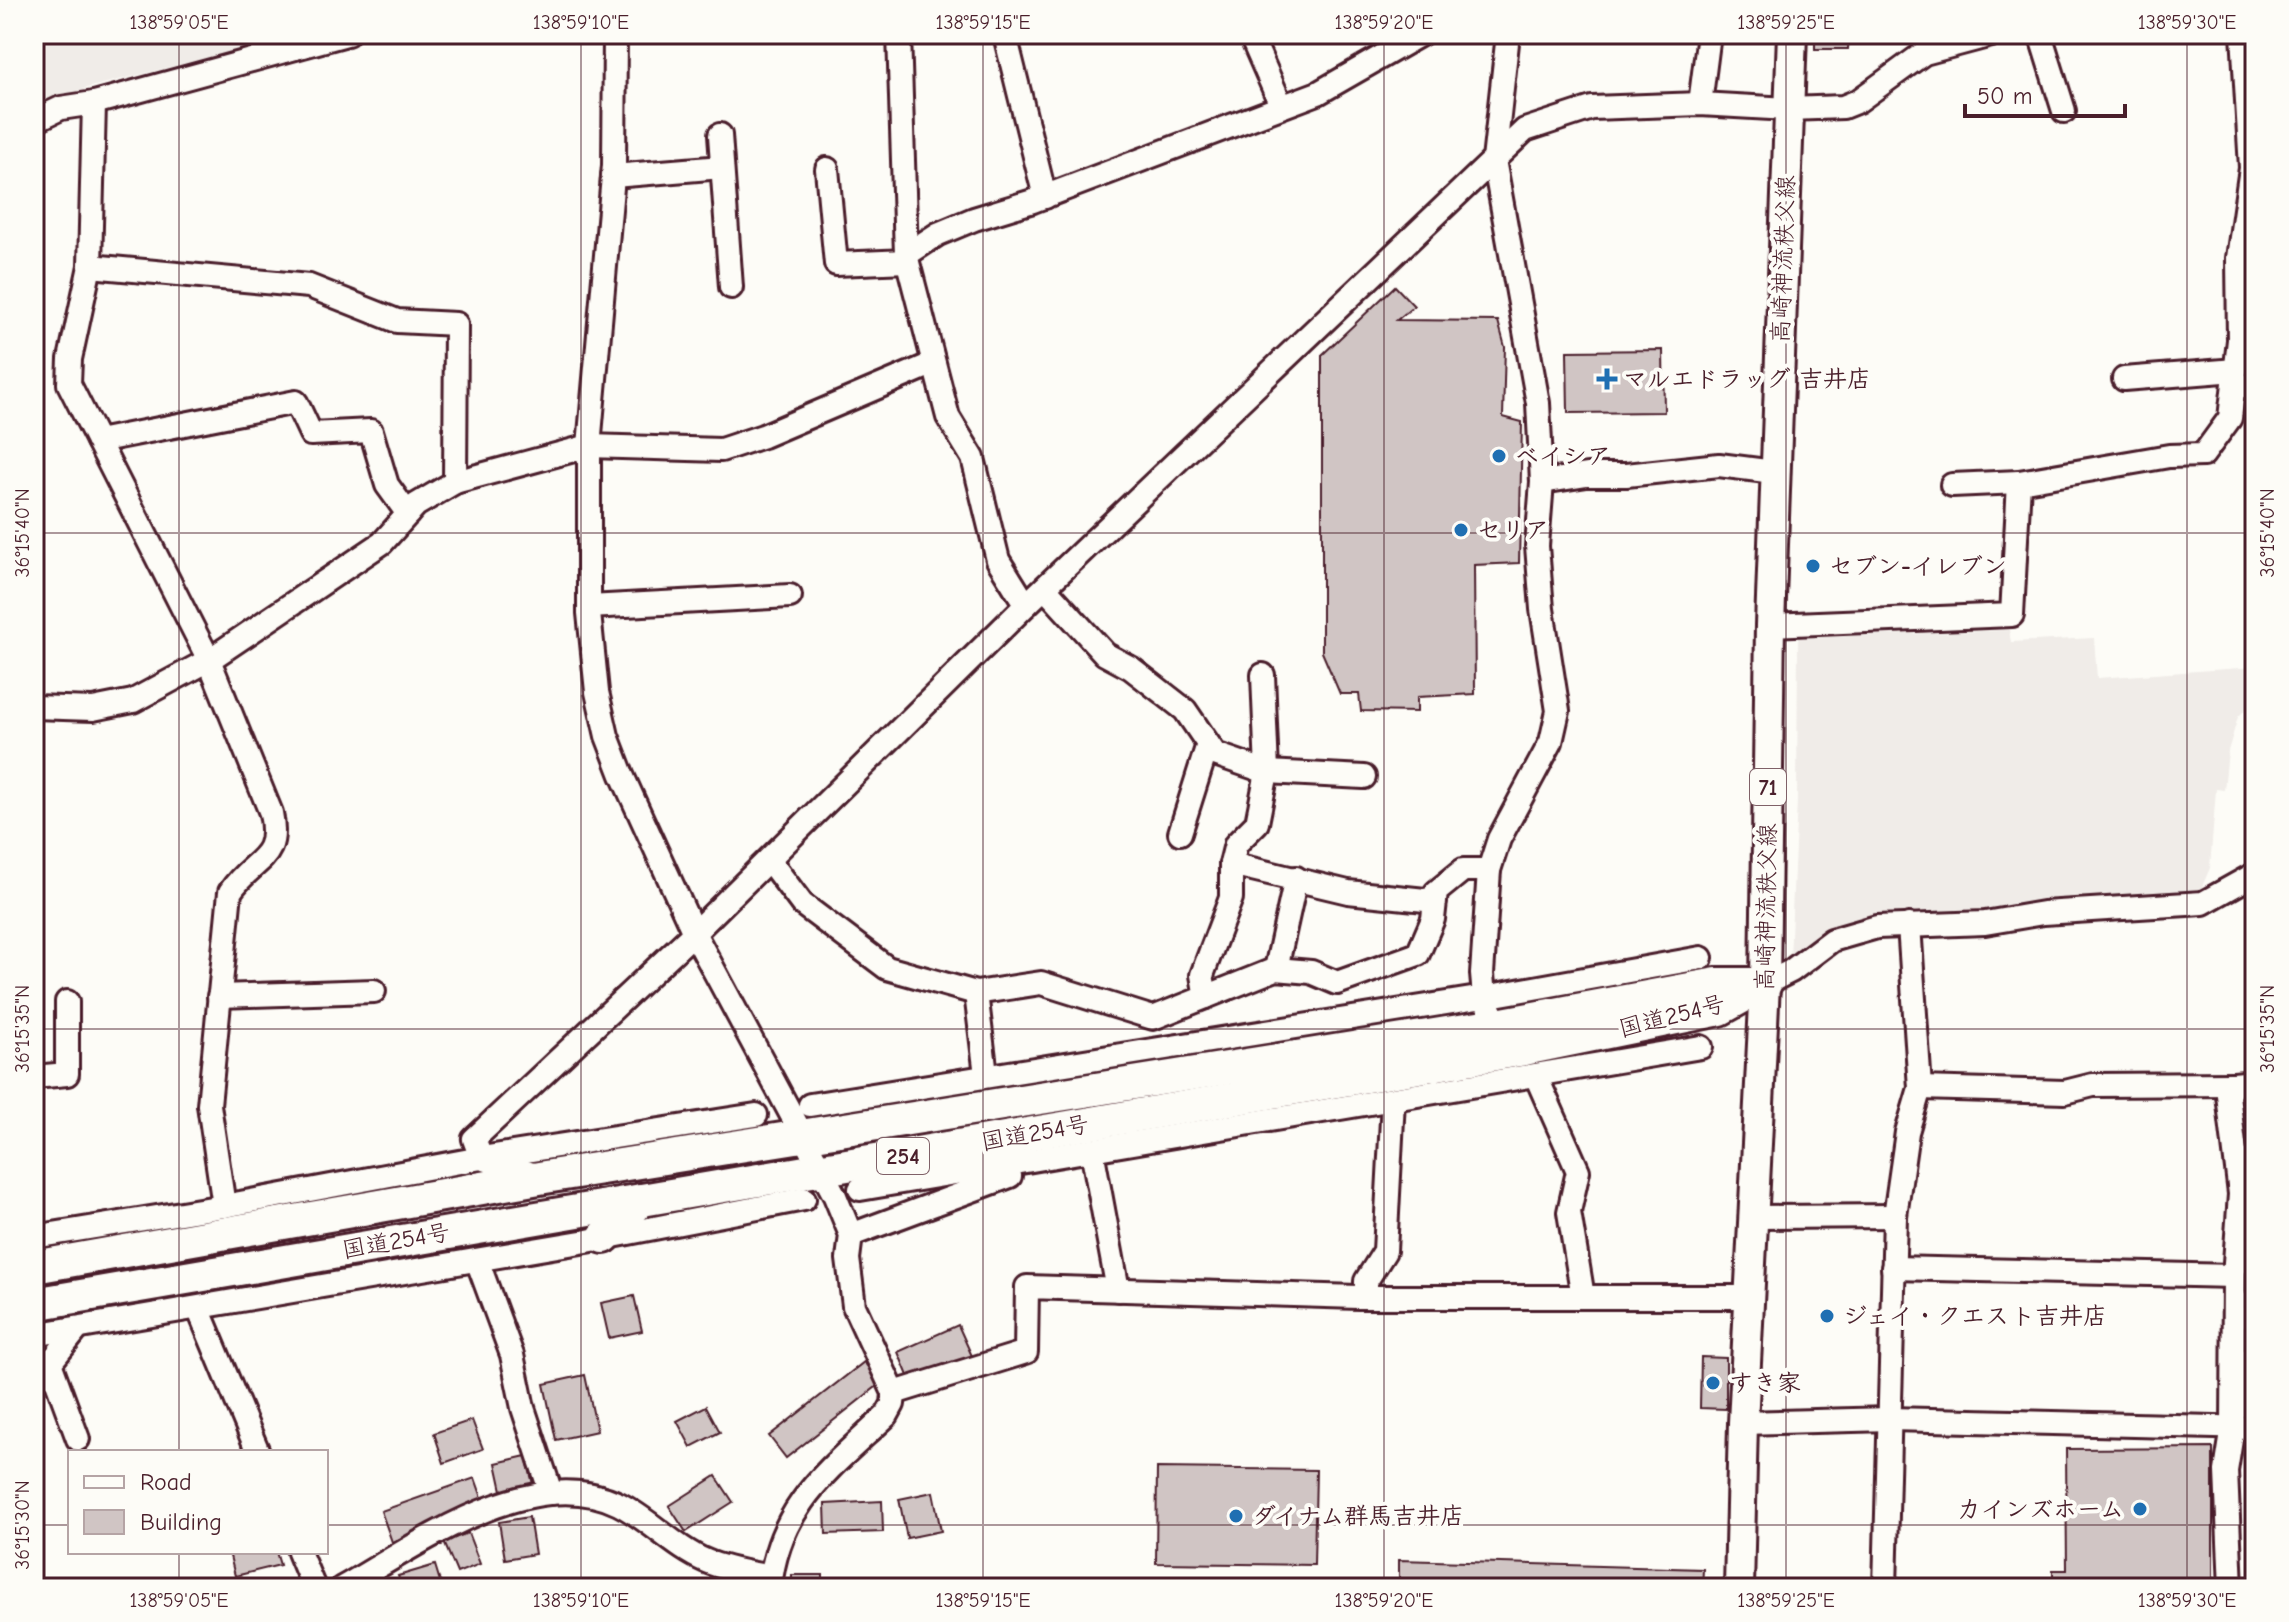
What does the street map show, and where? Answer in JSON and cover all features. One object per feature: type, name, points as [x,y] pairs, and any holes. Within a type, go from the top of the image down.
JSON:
[{"type":"highway","name":"国道254号","points":[[35,1245],[545,1177],[801,1137],[1490,1011],[1717,984],[1765,984]]},
{"type":"highway","name":"国道254号","points":[[34,1304],[1552,1044],[1720,1009],[1765,984]]},
{"type":"highway","points":[[604,1237],[641,1200]]},
{"type":"main road","name":"高崎神流秩父線","points":[[1739,1588],[1743,1423],[1756,1217],[1765,984],[1774,472],[1792,34]]},
{"type":"street","points":[[34,121],[61,108],[94,103],[347,34]]},
{"type":"street","points":[[342,1588],[460,1521],[519,1499],[551,1493],[586,1494],[619,1504],[704,1561],[771,1583],[772,1561],[794,1509],[887,1415],[893,1404],[894,1393],[854,1306],[848,1259],[851,1235],[694,933],[607,736],[595,679],[589,607],[589,446],[613,176],[615,34]]},
{"type":"street","points":[[899,34],[906,258],[948,417],[973,458],[998,560],[1026,605]]},
{"type":"street","points":[[1250,34],[1281,105]]},
{"type":"street","points":[[827,169],[836,264],[906,258],[938,234],[1045,197],[1318,93],[1421,34]]},
{"type":"street","points":[[1490,1011],[1489,870],[1499,839],[1551,742],[1558,711],[1542,609],[1537,546],[1542,482],[1538,403],[1494,160],[1508,34]]},
{"type":"street","points":[[1700,104],[1709,34]]},
{"type":"street","points":[[481,1158],[474,1139],[694,933],[1026,605],[1525,130],[1592,108],[1700,104],[1789,109],[1843,107],[1858,101],[1924,53],[1995,34]]},
{"type":"street","points":[[2040,34],[2064,111]]},
{"type":"street","points":[[1952,485],[2019,482],[2169,456],[2203,455],[2230,418],[2241,380],[2247,330],[2238,258],[2251,168],[2243,34]]},
{"type":"street","points":[[1005,35],[1045,197]]},
{"type":"street","points":[[94,103],[90,266],[70,359],[69,384],[209,660],[271,813],[275,831],[272,850],[240,877],[230,892],[209,1105],[224,1206]]},
{"type":"street","points":[[720,135],[731,287]]},
{"type":"street","points":[[613,176],[722,167]]},
{"type":"street","points":[[90,266],[309,286],[397,321],[456,324],[455,482]]},
{"type":"street","points":[[34,707],[93,709],[133,701],[209,660],[382,543],[416,505],[455,482],[589,446],[721,450],[763,436],[932,364]]},
{"type":"street","points":[[2124,379],[2241,380]]},
{"type":"street","points":[[98,441],[296,402],[311,434],[371,431],[387,485],[408,514]]},
{"type":"street","points":[[1542,482],[1587,475],[1626,475],[1719,465],[1774,472]]},
{"type":"street","points":[[1770,625],[2012,615],[2019,482]]},
{"type":"street","points":[[1045,588],[1105,654],[1131,668],[1185,710],[1215,754],[1267,772],[1364,777]]},
{"type":"street","points":[[589,607],[790,596]]},
{"type":"street","points":[[1206,997],[1202,975],[1231,898],[1231,864],[1236,844],[1257,823],[1267,772],[1263,675]]},
{"type":"street","points":[[1180,833],[1208,744]]},
{"type":"street","points":[[769,860],[802,904],[887,968],[976,993],[1041,983],[1153,1018],[1276,969],[1311,972],[1337,983],[1418,954],[1433,919],[1436,892],[1463,870],[1489,870]]},
{"type":"street","points":[[1231,864],[1348,892],[1435,901]]},
{"type":"street","points":[[1765,984],[1791,971],[1832,940],[1877,927],[1985,923],[2043,913],[2203,903],[2255,874]]},
{"type":"street","points":[[1276,969],[1296,878]]},
{"type":"street","points":[[1885,1588],[1895,1216],[1907,1132],[1920,1088],[1909,925]]},
{"type":"street","points":[[810,1105],[992,1074],[1490,1011],[1701,958]]},
{"type":"street","points":[[219,996],[374,991]]},
{"type":"street","points":[[976,993],[992,1074]]},
{"type":"street","points":[[34,1077],[67,1074],[67,1002]]},
{"type":"street","points":[[1507,1081],[1552,1044]]},
{"type":"street","points":[[860,1189],[1701,1047]]},
{"type":"street","points":[[937,1114],[992,1074]]},
{"type":"street","points":[[1536,1076],[1578,1171],[1569,1212],[1583,1297]]},
{"type":"street","points":[[1920,1088],[2065,1092],[2093,1085],[2244,1083]]},
{"type":"street","points":[[2231,1588],[2226,1471],[2244,1428],[2234,1276],[2240,1194],[2228,1095],[2244,1083]]},
{"type":"street","points":[[1366,1297],[1366,1281],[1385,1251],[1393,1100]]},
{"type":"street","points":[[35,1245],[481,1158],[756,1115]]},
{"type":"street","points":[[1042,1131],[1096,1150]]},
{"type":"street","points":[[1096,1150],[1118,1290]]},
{"type":"street","points":[[481,1158],[545,1177]]},
{"type":"street","points":[[851,1235],[1010,1176],[1007,1163]]},
{"type":"street","points":[[78,1439],[46,1362],[41,1335],[477,1260],[804,1199]]},
{"type":"street","points":[[1756,1217],[1895,1216]]},
{"type":"street","points":[[477,1260],[512,1355],[523,1408],[551,1493]]},
{"type":"street","points":[[1893,1268],[2234,1276]]},
{"type":"street","points":[[894,1393],[1026,1352],[1027,1287],[1366,1297],[1750,1297]]},
{"type":"street","points":[[198,1308],[257,1450]]},
{"type":"street","points":[[46,1362],[78,1328]]},
{"type":"street","points":[[1743,1423],[1890,1419],[2244,1428]]},
{"type":"street","points":[[300,1554],[314,1588]]},
{"type":"shaded area","points":[[34,34],[303,34],[87,88],[34,113]]},
{"type":"shaded area","points":[[2009,630],[2011,642],[2094,638],[2097,678],[2255,667],[2255,700],[2238,717],[2228,751],[2224,790],[2216,789],[2210,868],[2198,896],[2040,903],[1974,913],[1893,914],[1845,924],[1818,937],[1790,959],[1797,800],[1798,638]]},
{"type":"building","points":[[1815,34],[1849,34],[1848,49],[1815,49]]},
{"type":"building","points":[[1395,286],[1414,306],[1397,320],[1498,321],[1505,347],[1503,417],[1522,422],[1519,563],[1474,565],[1475,694],[1417,697],[1417,712],[1361,711],[1359,694],[1340,694],[1322,652],[1322,355]]},
{"type":"building","points":[[1663,350],[1664,412],[1568,413],[1567,351]]},
{"type":"building","points":[[634,1296],[642,1331],[609,1338],[601,1303]]},
{"type":"building","points":[[958,1325],[972,1356],[911,1383],[898,1352]]},
{"type":"building","name":"すき家","points":[[1701,1357],[1726,1358],[1726,1409],[1700,1408]]},
{"type":"building","points":[[864,1362],[881,1383],[786,1458],[769,1436]]},
{"type":"building","points":[[585,1375],[597,1431],[556,1440],[544,1384]]},
{"type":"building","points":[[706,1406],[720,1432],[691,1447],[677,1421]]},
{"type":"building","points":[[472,1420],[483,1449],[444,1463],[434,1433]]},
{"type":"building","name":"カインズホーム","points":[[2213,1448],[2213,1588],[2053,1588],[2053,1570],[2067,1570],[2066,1449]]},
{"type":"building","points":[[526,1456],[534,1488],[503,1495],[496,1463]]},
{"type":"building","name":"ダイナム群馬吉井店","points":[[1157,1468],[1316,1470],[1314,1565],[1156,1563]]},
{"type":"building","points":[[716,1476],[733,1502],[686,1532],[669,1506]]},
{"type":"building","points":[[475,1478],[486,1509],[392,1542],[381,1511]]},
{"type":"building","points":[[933,1492],[941,1531],[907,1538],[899,1499]]},
{"type":"building","points":[[882,1501],[883,1532],[826,1534],[825,1504]]},
{"type":"building","points":[[529,1517],[535,1554],[505,1559],[499,1522]]},
{"type":"building","points":[[468,1533],[480,1564],[457,1573],[444,1542]]},
{"type":"building","points":[[230,1554],[277,1554],[280,1565],[235,1576]]},
{"type":"building","points":[[1399,1560],[1703,1569],[1702,1588],[1399,1588]]},
{"type":"building","points":[[435,1565],[442,1588],[402,1588],[398,1576]]},
{"type":"building","points":[[792,1575],[823,1575],[823,1588],[792,1588]]},
{"type":"place","name":"マルエドラッグ 吉井店","points":[[1607,379]]},
{"type":"place","name":"ベイシア","points":[[1499,456]]},
{"type":"place","name":"セリア","points":[[1461,530]]},
{"type":"place","name":"セブン-イレブン","points":[[1813,566]]},
{"type":"place","name":"ジェイ・クエスト吉井店","points":[[1827,1316]]},
{"type":"place","name":"すき家","points":[[1713,1383]]},
{"type":"place","name":"カインズホーム","points":[[2140,1509]]},
{"type":"place","name":"ダイナム群馬吉井店","points":[[1236,1516]]}]
